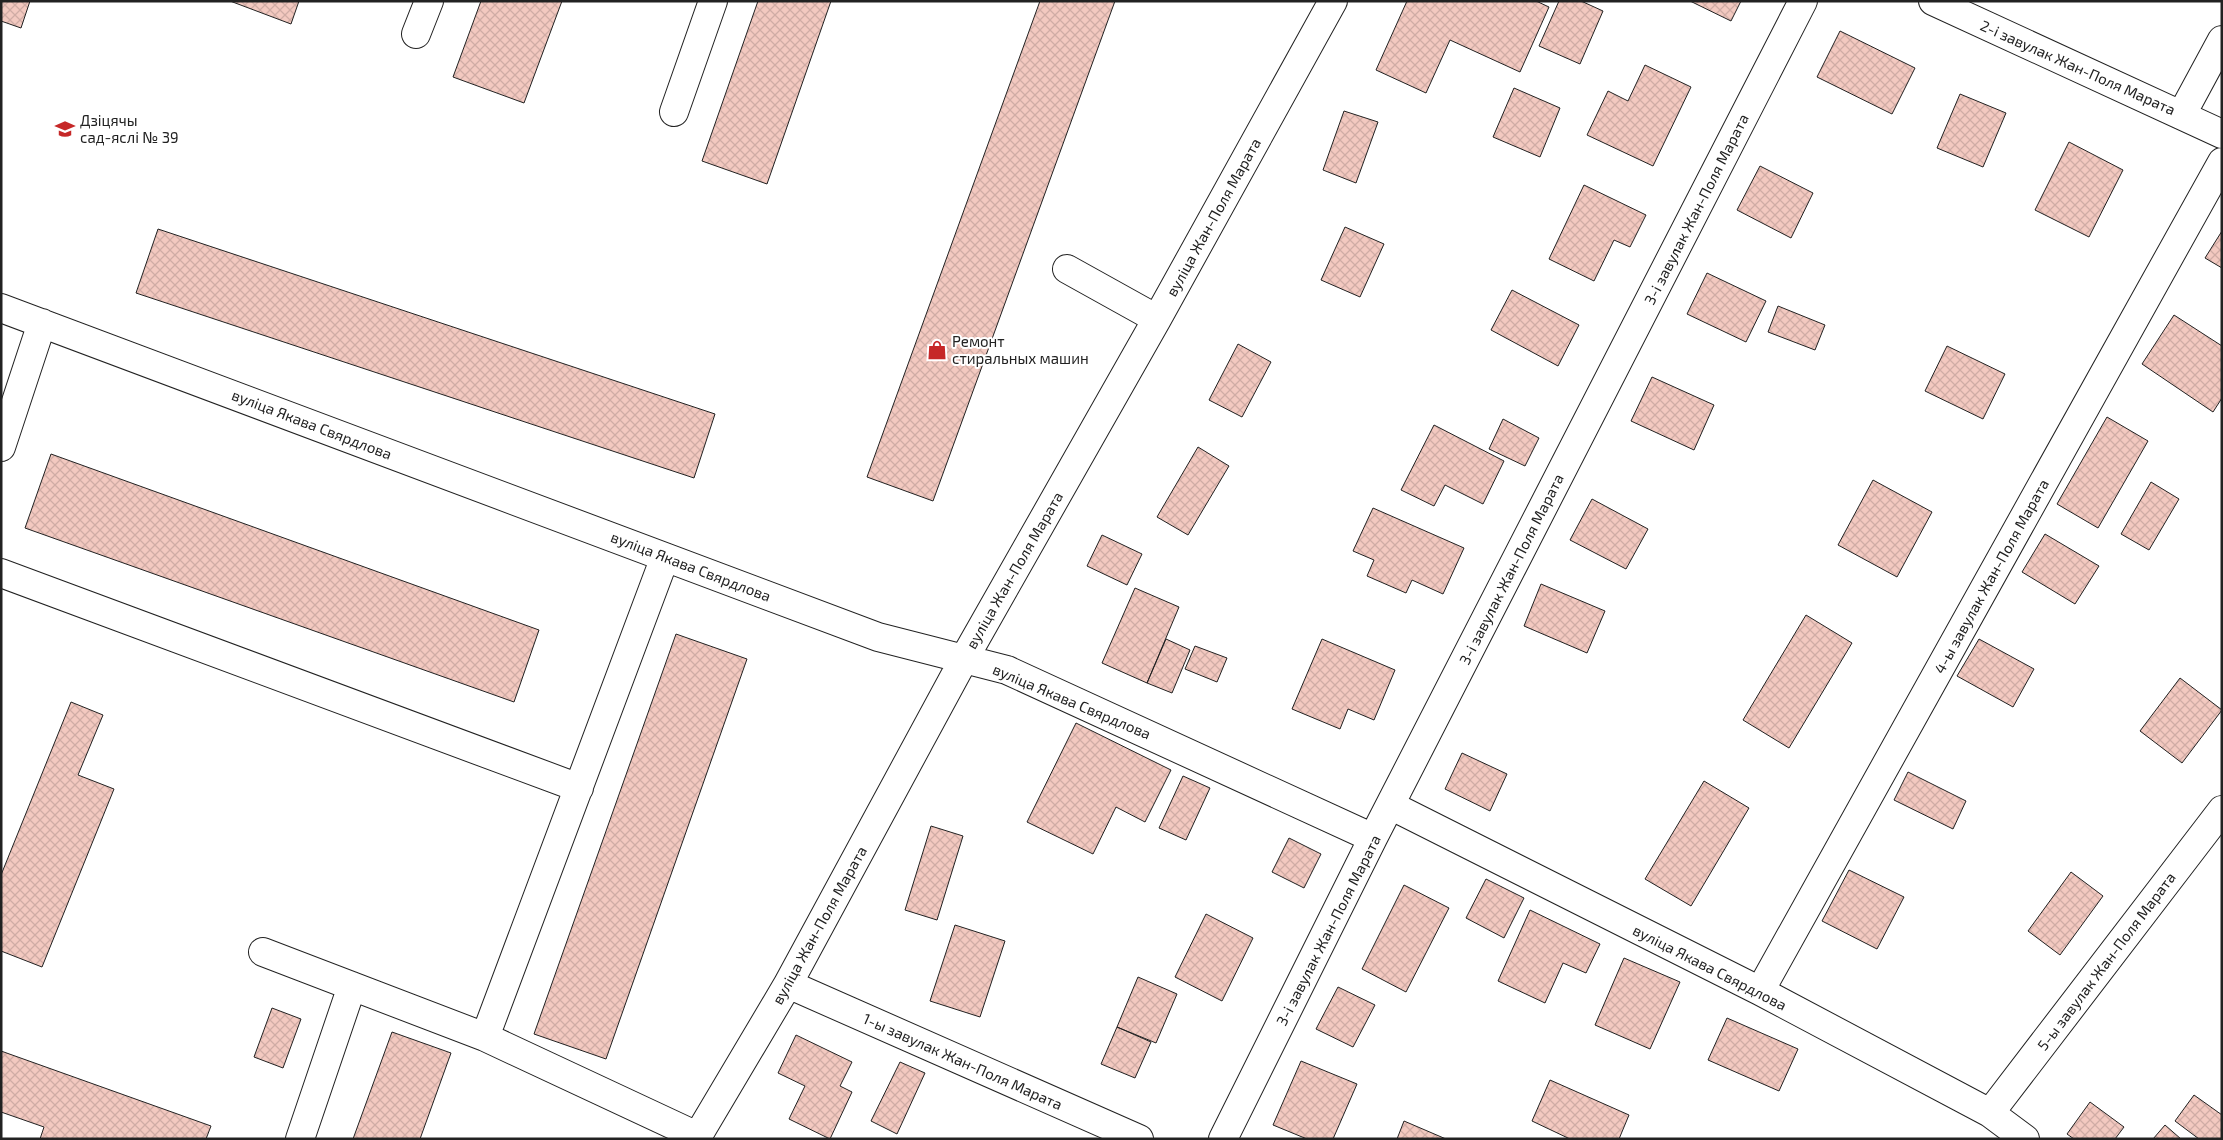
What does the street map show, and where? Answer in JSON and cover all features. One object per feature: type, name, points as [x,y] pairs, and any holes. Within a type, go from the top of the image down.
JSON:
[{"type":"street","points":[[416,34],[428,1]]},
{"type":"street","points":[[674,112],[713,1]]},
{"type":"street","name":"вуліца Жан-Поля Марата","points":[[697,1137],[788,984],[964,659],[1157,320],[1333,1]]},
{"type":"street","name":"3-і завулак Жан-Поля Марата","points":[[1223,1139],[1390,805],[1803,1]]},
{"type":"street","name":"2-і завулак Жан-Поля Марата","points":[[1933,1],[2222,134]]},
{"type":"street","points":[[2182,114],[2222,40]]},
{"type":"street","name":"4-ы завулак Жан-Поля Марата","points":[[1760,991],[2222,162]]},
{"type":"street","points":[[1067,269],[1157,320]]},
{"type":"street","name":"вуліца Якава Свярдлова","points":[[1,308],[878,637],[1007,670],[1374,838]]},
{"type":"street","points":[[1,447],[42,323]]},
{"type":"street","points":[[485,1037],[665,557]]},
{"type":"street","points":[[1,573],[579,788]]},
{"type":"street","name":"вуліца Якава Свярдлова","points":[[1390,805],[1760,991],[1990,1113],[2025,1139]]},
{"type":"street","name":"5-ы завулак Жан-Поля Марата","points":[[1990,1113],[2222,810]]},
{"type":"street","points":[[263,952],[485,1037],[697,1137]]},
{"type":"street","name":"1-ы завулак Жан-Поля Марата","points":[[788,984],[1139,1139]]},
{"type":"street","points":[[300,1139],[352,986]]},
{"type":"building","points":[[1,1],[30,1],[21,28],[1,21]]},
{"type":"building","points":[[230,1],[299,1],[291,24]]},
{"type":"building","points":[[481,1],[562,1],[524,103],[453,77]]},
{"type":"building","points":[[758,1],[831,1],[767,184],[702,161]]},
{"type":"building","points":[[1040,1],[1115,1],[933,501],[867,477]]},
{"type":"building","points":[[1407,1],[1536,1],[1549,7],[1520,72],[1450,40],[1426,93],[1376,70]]},
{"type":"building","points":[[1559,1],[1581,1],[1603,11],[1580,64],[1539,46]]},
{"type":"building","points":[[1690,1],[1741,1],[1731,21]]},
{"type":"building","points":[[1840,31],[1915,68],[1892,114],[1817,77]]},
{"type":"building","points":[[1645,65],[1691,87],[1653,166],[1587,135],[1608,91],[1628,101]]},
{"type":"building","points":[[1514,88],[1560,108],[1540,157],[1493,137]]},
{"type":"building","points":[[1960,94],[2006,113],[1983,167],[1937,148]]},
{"type":"building","points":[[1344,111],[1378,122],[1356,183],[1323,170]]},
{"type":"building","points":[[2069,142],[2123,170],[2089,237],[2035,210]]},
{"type":"building","points":[[1760,166],[1813,193],[1791,238],[1737,210]]},
{"type":"building","points":[[1584,185],[1646,215],[1630,247],[1614,240],[1594,281],[1549,259]]},
{"type":"building","points":[[1345,227],[1384,244],[1360,297],[1321,280]]},
{"type":"building","points":[[158,229],[715,414],[694,478],[136,293]]},
{"type":"building","points":[[2222,231],[2222,268],[2205,258]]},
{"type":"building","points":[[1707,273],[1766,301],[1746,342],[1687,314]]},
{"type":"building","points":[[1512,290],[1579,325],[1558,366],[1491,330]]},
{"type":"building","points":[[1778,306],[1825,325],[1815,350],[1768,332]]},
{"type":"building","points":[[2174,315],[2222,346],[2222,398],[2213,412],[2142,364]]},
{"type":"building","points":[[1238,344],[1271,362],[1242,417],[1209,400]]},
{"type":"building","points":[[1947,346],[2005,374],[1983,419],[1925,391]]},
{"type":"building","points":[[1652,377],[1714,405],[1694,450],[1631,421]]},
{"type":"building","points":[[2107,417],[2148,441],[2098,528],[2057,504]]},
{"type":"building","points":[[1503,419],[1539,438],[1525,466],[1489,449]]},
{"type":"building","points":[[1434,425],[1504,461],[1483,504],[1445,485],[1434,506],[1401,490]]},
{"type":"building","points":[[1198,447],[1229,466],[1188,535],[1157,517]]},
{"type":"building","points":[[51,454],[539,630],[514,702],[25,528]]},
{"type":"building","points":[[1873,480],[1932,512],[1897,577],[1838,545]]},
{"type":"building","points":[[2151,482],[2179,499],[2149,550],[2121,534]]},
{"type":"building","points":[[1592,499],[1648,529],[1626,569],[1570,540]]},
{"type":"building","points":[[1373,508],[1464,548],[1443,594],[1412,580],[1406,593],[1367,576],[1374,560],[1353,551]]},
{"type":"building","points":[[2045,534],[2099,566],[2075,604],[2022,572]]},
{"type":"building","points":[[1102,535],[1142,554],[1127,585],[1087,566]]},
{"type":"building","points":[[1541,584],[1605,611],[1587,653],[1524,626]]},
{"type":"building","points":[[1135,588],[1179,607],[1147,683],[1102,663]]},
{"type":"building","points":[[1806,615],[1852,643],[1789,748],[1743,720]]},
{"type":"building","points":[[676,634],[747,659],[606,1059],[534,1034]]},
{"type":"building","points":[[1166,639],[1190,650],[1172,693],[1147,683]]},
{"type":"building","points":[[1322,639],[1395,670],[1374,720],[1348,709],[1340,729],[1292,709]]},
{"type":"building","points":[[1979,639],[2034,669],[2013,707],[1957,676]]},
{"type":"building","points":[[1195,646],[1227,658],[1217,682],[1185,669]]},
{"type":"building","points":[[2180,678],[2222,710],[2182,763],[2140,731]]},
{"type":"building","points":[[71,702],[103,715],[78,775],[114,789],[42,967],[1,951],[1,875]]},
{"type":"building","points":[[1076,723],[1171,770],[1145,822],[1116,807],[1093,854],[1027,822]]},
{"type":"building","points":[[1462,753],[1507,774],[1490,811],[1445,789]]},
{"type":"building","points":[[1908,772],[1966,801],[1953,829],[1894,800]]},
{"type":"building","points":[[1183,776],[1210,788],[1186,840],[1159,828]]},
{"type":"building","points":[[1704,781],[1749,808],[1691,906],[1645,879]]},
{"type":"building","points":[[931,826],[963,836],[937,920],[905,910]]},
{"type":"building","points":[[1289,838],[1321,854],[1304,888],[1272,872]]},
{"type":"building","points":[[1849,870],[1904,897],[1877,949],[1822,921]]},
{"type":"building","points":[[2071,872],[2103,896],[2060,955],[2028,931]]},
{"type":"building","points":[[1486,879],[1524,898],[1504,938],[1466,918]]},
{"type":"building","points":[[1404,885],[1449,908],[1406,992],[1362,969]]},
{"type":"building","points":[[1530,910],[1600,944],[1586,973],[1563,963],[1545,1003],[1498,981]]},
{"type":"building","points":[[1206,914],[1253,938],[1222,1001],[1175,977]]},
{"type":"building","points":[[955,925],[1005,941],[980,1017],[930,1001]]},
{"type":"building","points":[[1624,958],[1680,982],[1650,1049],[1595,1025]]},
{"type":"building","points":[[1138,977],[1177,994],[1156,1043],[1117,1027]]},
{"type":"building","points":[[1338,987],[1375,1005],[1353,1047],[1316,1029]]},
{"type":"building","points":[[272,1008],[301,1019],[283,1068],[254,1057]]},
{"type":"building","points":[[1727,1018],[1798,1049],[1779,1091],[1708,1060]]},
{"type":"building","points":[[1117,1027],[1151,1042],[1135,1078],[1101,1064]]},
{"type":"building","points":[[392,1032],[451,1053],[420,1139],[353,1139]]},
{"type":"building","points":[[796,1035],[852,1062],[840,1086],[852,1092],[830,1139],[789,1119],[805,1086],[778,1073]]},
{"type":"building","points":[[1,1051],[211,1126],[206,1139],[40,1139],[44,1127],[1,1112]]},
{"type":"building","points":[[1301,1061],[1357,1084],[1333,1139],[1307,1139],[1273,1125]]},
{"type":"building","points":[[900,1062],[925,1073],[897,1134],[871,1121]]},
{"type":"building","points":[[1550,1080],[1629,1115],[1619,1139],[1570,1139],[1532,1121]]},
{"type":"building","points":[[2194,1095],[2222,1115],[2222,1139],[2199,1139],[2175,1121]]},
{"type":"building","points":[[2090,1102],[2124,1127],[2115,1139],[2074,1139],[2067,1134]]},
{"type":"building","points":[[1404,1121],[1446,1139],[1397,1139]]},
{"type":"building","points":[[2165,1125],[2181,1139],[2153,1139]]},
{"type":"place","name":"Дзіцячы сад-яслі № 39","points":[[65,129]]},
{"type":"place","name":"Ремонт стиральных машин","points":[[937,350]]}]
